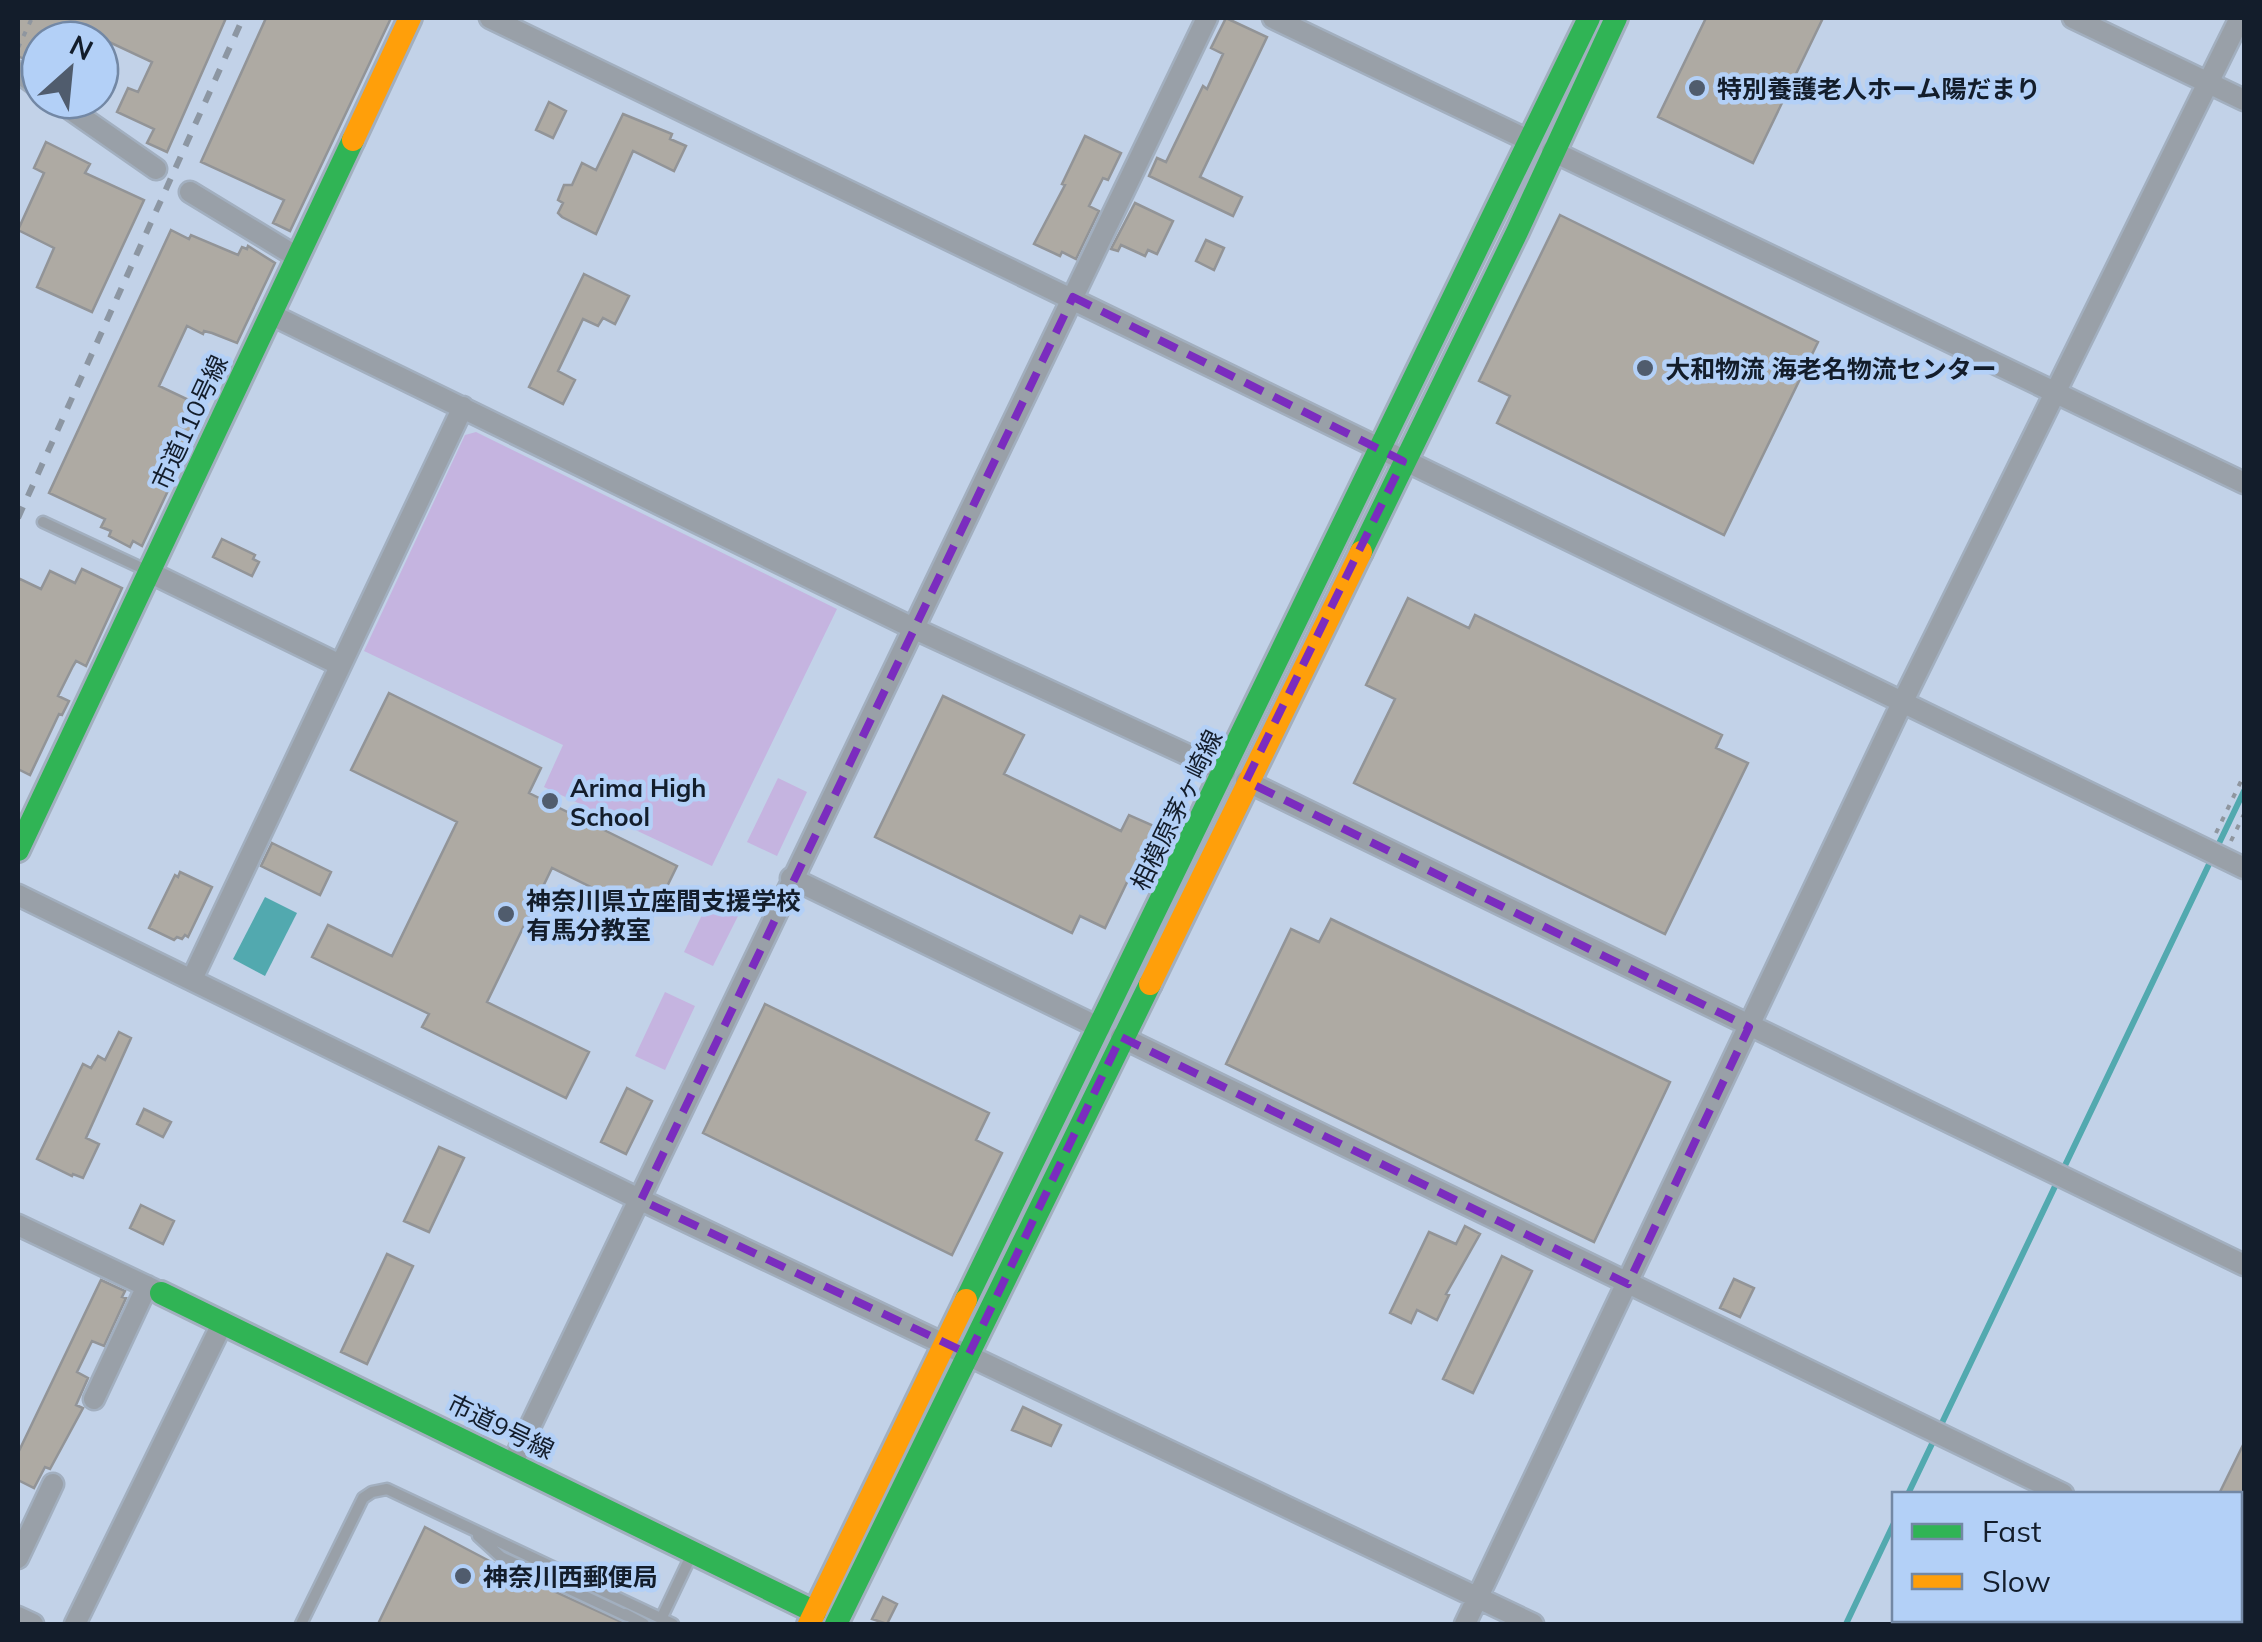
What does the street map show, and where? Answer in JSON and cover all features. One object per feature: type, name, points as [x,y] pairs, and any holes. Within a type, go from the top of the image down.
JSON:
[{"type":"main road","name":"市道110号線","points":[[18,850],[410,18]]},
{"type":"main road","name":"相模原茅ヶ崎線","points":[[812,1618],[946,1343],[1111,1032],[1236,777],[1380,450],[1590,18]]},
{"type":"main road","name":"相模原茅ヶ崎線","points":[[1236,777],[1320,638],[1616,18]]},
{"type":"main road","name":"相模原茅ヶ崎線","points":[[841,1623],[969,1354],[1111,1032]]},
{"type":"main road","name":"市道9号線","points":[[154,1290],[513,1462],[693,1552],[812,1618]]},
{"type":"street","points":[[490,18],[1073,297],[2244,868]]},
{"type":"street","points":[[513,1462],[1207,18]]},
{"type":"street","points":[[1273,18],[1530,141]]},
{"type":"street","points":[[2072,18],[2244,100]]},
{"type":"street","points":[[1465,1624],[1902,704],[2240,18]]},
{"type":"street","points":[[86,120],[156,169]]},
{"type":"street","points":[[1552,151],[2244,483]]},
{"type":"street","points":[[190,192],[296,257]]},
{"type":"street","points":[[270,314],[913,628],[1236,777],[2244,1265]]},
{"type":"street","points":[[192,979],[463,407]]},
{"type":"street","points":[[149,572],[340,665]]},
{"type":"street","points":[[791,878],[2059,1492]]},
{"type":"street","points":[[18,895],[641,1200],[1533,1624]]},
{"type":"street","points":[[18,1225],[154,1290],[94,1399]]},
{"type":"street","points":[[75,1624],[223,1322]]},
{"type":"street","points":[[18,1558],[53,1484]]},
{"type":"street","points":[[18,1617],[34,1624]]},
{"type":"street","points":[[812,1618],[841,1623]]},
{"type":"lane","points":[[43,522],[149,572]]},
{"type":"lane","points":[[302,1624],[358,1509],[372,1492],[387,1489],[667,1622],[693,1552]]},
{"type":"lane","points":[[461,1524],[501,1558],[644,1624]]},
{"type":"lane","points":[[594,1587],[627,1616]]},
{"type":"path","points":[[18,48],[32,18]]},
{"type":"path","points":[[2215,854],[2244,774]]},
{"type":"path","points":[[2215,854],[2244,814]]},
{"type":"highlighted area","points":[[1073,297],[1403,461],[1246,781],[1749,1027],[1628,1284],[1121,1037],[969,1354],[641,1200]]},
{"type":"shaded area","points":[[476,432],[837,609],[712,866],[544,787],[563,745],[364,651],[465,435]]},
{"type":"shaded area","points":[[778,778],[807,792],[777,856],[747,842]]},
{"type":"shaded area","points":[[715,888],[745,902],[713,966],[684,952]]},
{"type":"shaded area","points":[[265,897],[297,913],[265,976],[233,959]]},
{"type":"shaded area","points":[[665,992],[695,1006],[665,1070],[635,1056]]},
{"type":"building","points":[[18,18],[226,18],[167,152],[147,143],[154,129],[120,113],[128,88],[138,92],[152,62],[120,47],[120,20],[20,20],[18,56]]},
{"type":"building","points":[[266,18],[391,18],[290,231],[273,223],[284,200],[201,162]]},
{"type":"building","points":[[1226,18],[1267,37],[1200,177],[1242,197],[1233,216],[1149,176],[1157,158],[1166,162],[1203,86],[1207,89],[1223,54],[1211,48]]},
{"type":"building","name":"特別養護老人ホーム陽だまり","points":[[1706,18],[1823,18],[1753,163],[1658,117]]},
{"type":"building","points":[[549,102],[566,111],[553,138],[536,130]]},
{"type":"building","points":[[623,114],[672,134],[670,139],[686,146],[674,171],[633,151],[596,234],[562,217],[558,213],[563,203],[558,200],[564,185],[572,185],[582,163],[596,170]]},
{"type":"building","points":[[1085,136],[1121,153],[1089,206],[1099,211],[1076,259],[1034,244]]},
{"type":"building","points":[[46,142],[90,164],[85,173],[144,200],[92,312],[37,287],[54,248],[18,230],[44,173],[34,168]]},
{"type":"building","points":[[1135,203],[1173,221],[1157,254],[1148,250],[1145,256],[1121,245],[1118,251],[1111,249]]},
{"type":"building","name":"大和物流 海老名物流センター","points":[[1560,215],[1818,342],[1724,535],[1497,423],[1510,396],[1479,381]]},
{"type":"building","points":[[171,230],[238,255],[242,247],[248,246],[275,263],[237,343],[187,326],[159,386],[197,404],[195,409],[204,414],[142,546],[133,541],[130,547],[109,536],[111,531],[101,527],[105,519],[49,493]]},
{"type":"building","points":[[1206,240],[1224,248],[1214,270],[1196,261]]},
{"type":"building","points":[[584,274],[629,296],[615,324],[603,318],[598,326],[583,319],[558,371],[575,380],[563,404],[529,387]]},
{"type":"building","points":[[222,539],[255,555],[253,559],[259,562],[252,576],[213,557]]},
{"type":"building","points":[[82,569],[122,588],[86,666],[76,661],[58,696],[69,701],[30,775],[18,769],[18,578],[41,589],[50,571],[75,583]]},
{"type":"building","points":[[1408,598],[1469,628],[1475,615],[1722,735],[1716,748],[1748,763],[1665,934],[1354,783],[1395,699],[1366,685]]},
{"type":"building","points":[[389,693],[541,768],[529,793],[677,866],[652,917],[552,868],[487,1002],[589,1052],[566,1098],[422,1027],[429,1014],[312,957],[328,925],[392,956],[457,822],[351,770]]},
{"type":"building","points":[[943,696],[1024,735],[1004,774],[1121,831],[1129,815],[1154,826],[1105,928],[1080,916],[1072,933],[875,837]]},
{"type":"building","points":[[272,843],[331,872],[320,895],[261,866]]},
{"type":"building","points":[[180,872],[212,887],[188,937],[174,940],[149,928]]},
{"type":"building","points":[[1331,919],[1670,1082],[1594,1242],[1226,1064],[1291,929],[1319,942]]},
{"type":"building","points":[[765,1004],[989,1113],[976,1140],[1002,1153],[952,1255],[703,1133]]},
{"type":"building","points":[[119,1032],[131,1038],[86,1138],[99,1144],[83,1178],[72,1176],[37,1159],[83,1064],[91,1068],[98,1056],[105,1060]]},
{"type":"building","points":[[627,1088],[652,1101],[626,1154],[601,1142]]},
{"type":"building","points":[[144,1109],[171,1122],[163,1137],[137,1124]]},
{"type":"building","points":[[439,1147],[464,1158],[429,1232],[404,1221]]},
{"type":"building","points":[[141,1205],[174,1221],[163,1244],[130,1228]]},
{"type":"building","points":[[1465,1226],[1480,1234],[1446,1294],[1449,1295],[1437,1320],[1417,1310],[1411,1323],[1390,1313],[1429,1232],[1456,1244]]},
{"type":"building","points":[[387,1254],[413,1266],[367,1364],[341,1352]]},
{"type":"building","points":[[1502,1256],[1532,1271],[1473,1393],[1443,1379]]},
{"type":"building","points":[[1734,1279],[1754,1288],[1740,1317],[1720,1308]]},
{"type":"building","points":[[101,1280],[125,1291],[122,1297],[126,1298],[104,1346],[92,1341],[77,1372],[88,1378],[76,1405],[83,1408],[50,1469],[45,1467],[34,1488],[18,1480],[18,1453]]},
{"type":"building","points":[[1023,1407],[1061,1425],[1051,1446],[1012,1430]]},
{"type":"building","points":[[2244,1443],[2244,1494],[2220,1492]]},
{"type":"building","name":"神奈川西郵便局","points":[[425,1527],[497,1565],[626,1624],[378,1624]]},
{"type":"building","points":[[883,1597],[897,1604],[887,1624],[872,1619]]},
{"type":"waterway","points":[[1909,1492],[2244,791]]},
{"type":"waterway","points":[[1846,1624],[1892,1527]]},
{"type":"railway","points":[[18,518],[243,18]]},
{"type":"traffic: fast","points":[[966,1300],[1589,18]]},
{"type":"traffic: fast","points":[[1361,552],[1616,18]]},
{"type":"traffic: fast","points":[[18,850],[353,140]]},
{"type":"traffic: fast","points":[[836,1624],[1150,984]]},
{"type":"traffic: fast","points":[[161,1293],[815,1612]]},
{"type":"traffic: slow","points":[[353,140],[410,18]]},
{"type":"traffic: slow","points":[[1150,984],[1361,552]]},
{"type":"traffic: slow","points":[[809,1624],[966,1300]]},
{"type":"place","name":"特別養護老人ホーム陽だまり","points":[[1697,88]]},
{"type":"place","name":"大和物流 海老名物流センター","points":[[1645,368]]},
{"type":"place","name":"Arima High School","points":[[550,801]]},
{"type":"place","name":"神奈川県立座間支援学校 有馬分教室","points":[[506,914]]},
{"type":"place","name":"神奈川西郵便局","points":[[463,1576]]}]
